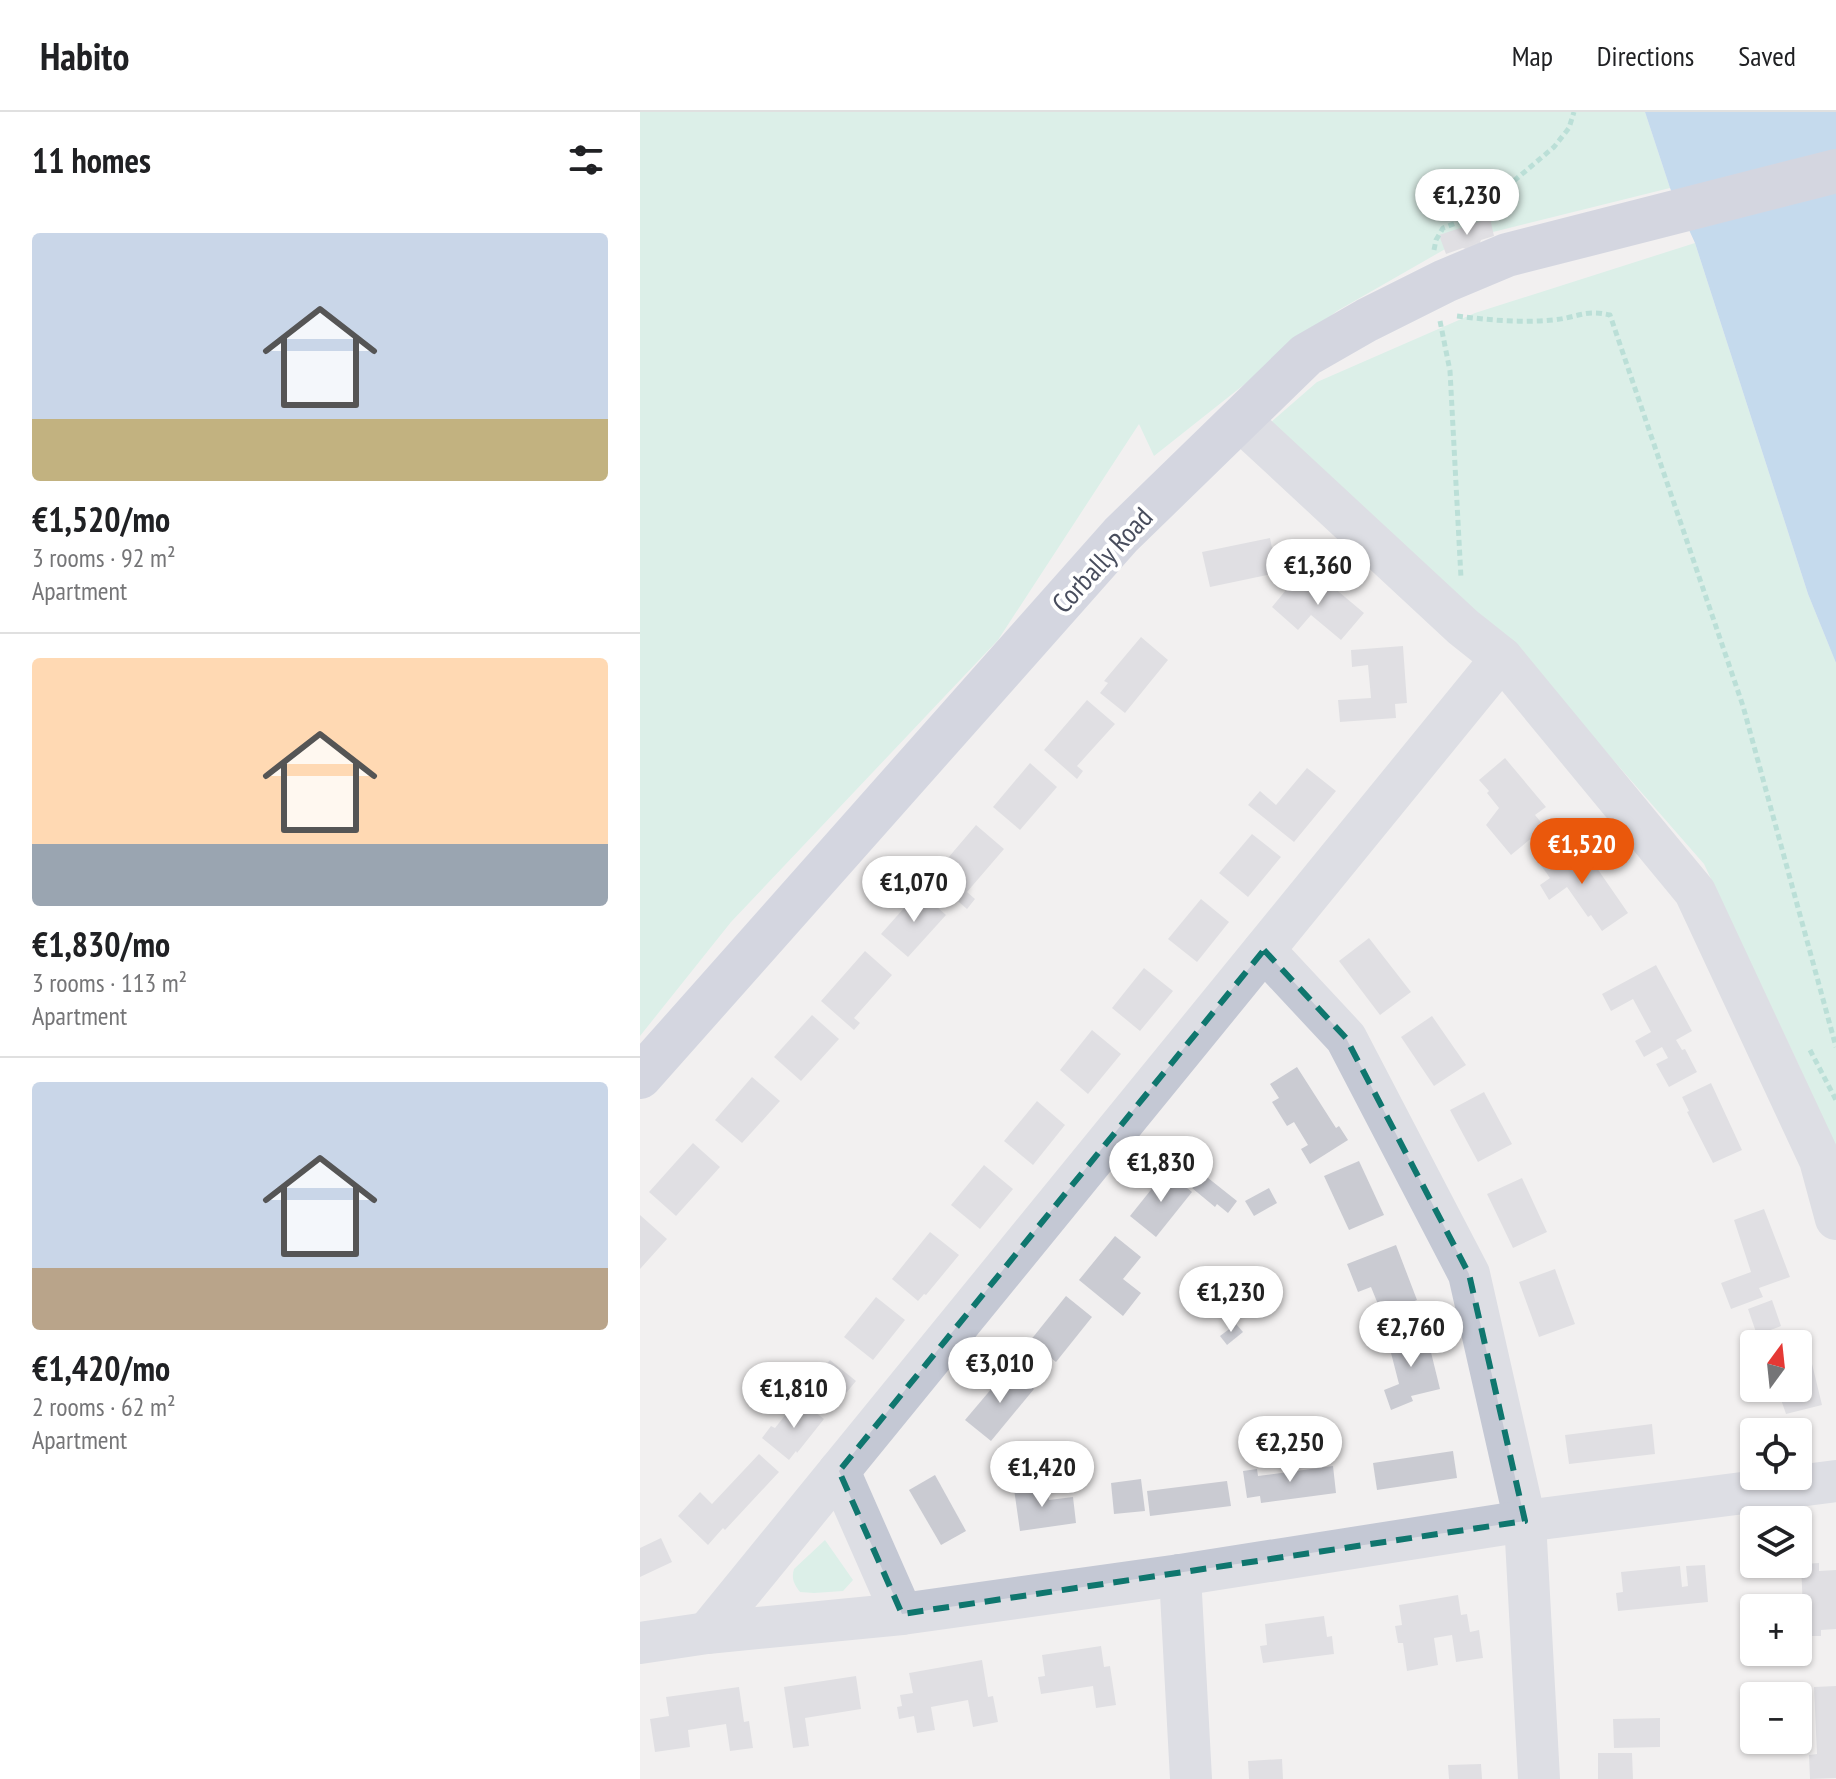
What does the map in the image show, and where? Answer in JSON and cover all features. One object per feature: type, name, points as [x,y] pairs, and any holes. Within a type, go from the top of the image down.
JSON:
[{"type":"main road","name":"Corbally Road","points":[[640,1077],[1121,535],[1306,355],[1445,281],[1507,255],[1836,171]]},
{"type":"street","points":[[1240,420],[1463,627],[1502,658],[1695,892],[1820,1160],[1836,1219]]},
{"type":"street","points":[[707,1633],[1502,658]]},
{"type":"street","points":[[1264,950],[1346,1038],[1469,1274],[1525,1521],[1539,1779]]},
{"type":"street","points":[[839,1471],[902,1614]]},
{"type":"street","points":[[640,1643],[707,1633],[902,1614],[1180,1575],[1525,1521],[1836,1481]]},
{"type":"street","points":[[1180,1575],[1191,1779]]},
{"type":"path","points":[[1443,228],[1464,220],[1554,147],[1569,128],[1574,112]]},
{"type":"path","points":[[1463,627],[1450,371],[1440,322],[1447,315],[1489,320],[1555,320],[1586,312],[1610,315],[1743,706],[1836,1047]]},
{"type":"highlighted area","points":[[1264,950],[1346,1038],[1469,1274],[1525,1521],[902,1614],[839,1471]]},
{"type":"green space","points":[[640,112],[1645,112],[1670,188],[1461,240],[1337,311],[1154,456],[1139,424],[998,640],[731,922],[640,1036]]},
{"type":"green space","points":[[1695,243],[1808,594],[1836,663],[1836,1170],[1800,1068],[1704,864],[1518,651],[1270,423],[1317,382],[1475,313]]},
{"type":"green space","points":[[825,1540],[853,1580],[843,1591],[800,1592],[794,1581],[794,1569]]},
{"type":"water","points":[[1645,112],[1836,112],[1836,663],[1808,594],[1695,243],[1670,188]]},
{"type":"building","points":[[1490,218],[1494,236],[1481,240],[1477,250],[1463,248],[1446,254],[1439,235]]},
{"type":"building","points":[[1270,538],[1277,573],[1210,587],[1202,552]]},
{"type":"building","points":[[1320,576],[1364,613],[1341,640],[1311,615],[1298,630],[1272,607],[1295,579],[1308,590]]},
{"type":"building","points":[[1141,637],[1168,660],[1125,713],[1100,693],[1108,683],[1104,681]]},
{"type":"building","points":[[1403,646],[1407,703],[1395,704],[1396,718],[1340,722],[1338,700],[1371,698],[1368,665],[1352,667],[1351,650]]},
{"type":"building","points":[[1087,700],[1115,724],[1077,766],[1083,771],[1077,779],[1044,750]]},
{"type":"building","points":[[1505,758],[1546,807],[1535,815],[1545,827],[1511,855],[1486,825],[1499,808],[1479,780]]},
{"type":"building","points":[[1030,763],[1057,787],[1020,830],[993,807]]},
{"type":"building","points":[[1307,768],[1336,791],[1294,842],[1248,805],[1260,791],[1276,805]]},
{"type":"building","points":[[976,825],[1004,849],[967,892],[975,899],[967,909],[931,878]]},
{"type":"building","points":[[1252,834],[1281,857],[1248,897],[1219,873]]},
{"type":"building","points":[[1581,845],[1628,913],[1602,931],[1567,887],[1549,900],[1540,885],[1550,878],[1538,861],[1556,849],[1562,858]]},
{"type":"building","points":[[919,891],[946,915],[908,957],[881,934]]},
{"type":"building","points":[[1201,899],[1229,922],[1197,962],[1168,939]]},
{"type":"building","points":[[1369,938],[1411,992],[1380,1015],[1339,961]]},
{"type":"building","points":[[865,951],[892,975],[854,1018],[860,1023],[854,1030],[821,1001]]},
{"type":"building","points":[[1656,965],[1692,1031],[1676,1040],[1682,1050],[1685,1049],[1697,1072],[1669,1087],[1656,1064],[1668,1058],[1662,1047],[1644,1057],[1635,1041],[1651,1032],[1633,999],[1611,1011],[1602,994]]},
{"type":"building","points":[[1144,968],[1173,991],[1140,1031],[1112,1008]]},
{"type":"building","points":[[812,1015],[839,1039],[801,1081],[774,1057]]},
{"type":"building","points":[[1432,1016],[1466,1065],[1434,1086],[1401,1037]]},
{"type":"building","points":[[1092,1030],[1121,1054],[1088,1094],[1060,1070]]},
{"type":"building","points":[[1297,1067],[1336,1128],[1339,1126],[1348,1140],[1310,1164],[1301,1149],[1308,1145],[1294,1122],[1287,1126],[1272,1102],[1279,1098],[1270,1084]]},
{"type":"building","points":[[752,1077],[780,1101],[742,1143],[715,1120]]},
{"type":"building","points":[[1711,1083],[1742,1150],[1713,1163],[1682,1097]]},
{"type":"building","points":[[1484,1092],[1512,1144],[1478,1162],[1450,1110]]},
{"type":"building","points":[[1037,1101],[1065,1125],[1033,1165],[1004,1141]]},
{"type":"building","points":[[693,1143],[720,1167],[676,1216],[649,1192]]},
{"type":"building","points":[[1359,1161],[1384,1215],[1349,1230],[1324,1176]]},
{"type":"building","points":[[984,1165],[1013,1189],[980,1229],[951,1205]]},
{"type":"building","points":[[1166,1171],[1192,1192],[1156,1237],[1130,1216]]},
{"type":"building","points":[[1203,1174],[1237,1201],[1228,1213],[1217,1204],[1215,1207],[1192,1188]]},
{"type":"building","points":[[1522,1178],[1547,1232],[1513,1248],[1487,1194]]},
{"type":"building","points":[[1269,1188],[1277,1203],[1254,1216],[1245,1201]]},
{"type":"building","points":[[1764,1209],[1790,1277],[1759,1288],[1763,1297],[1731,1309],[1721,1283],[1751,1272],[1734,1220]]},
{"type":"building","points":[[640,1215],[667,1239],[640,1269]]},
{"type":"building","points":[[930,1232],[959,1255],[918,1301],[892,1279]]},
{"type":"building","points":[[1115,1236],[1141,1257],[1123,1279],[1141,1293],[1123,1316],[1079,1280]]},
{"type":"building","points":[[1396,1245],[1417,1300],[1382,1314],[1371,1287],[1358,1292],[1347,1264]]},
{"type":"building","points":[[1555,1269],[1575,1324],[1539,1337],[1519,1282]]},
{"type":"building","points":[[1066,1296],[1092,1317],[1056,1362],[1030,1341]]},
{"type":"building","points":[[876,1297],[905,1320],[873,1360],[844,1337]]},
{"type":"building","points":[[1772,1300],[1781,1326],[1755,1330],[1748,1309]]},
{"type":"building","points":[[1236,1324],[1243,1332],[1227,1345],[1220,1336]]},
{"type":"building","points":[[1426,1332],[1440,1389],[1411,1396],[1413,1401],[1391,1410],[1384,1390],[1399,1384],[1390,1349],[1380,1351],[1378,1343]]},
{"type":"building","points":[[830,1360],[856,1381],[832,1410],[806,1389]]},
{"type":"building","points":[[1812,1364],[1822,1405],[1786,1414],[1782,1402],[1812,1402]]},
{"type":"building","points":[[1009,1368],[1034,1389],[991,1441],[965,1420]]},
{"type":"building","points":[[798,1399],[824,1419],[789,1460],[762,1438],[771,1426],[775,1428]]},
{"type":"building","points":[[1652,1424],[1655,1454],[1569,1464],[1565,1435]]},
{"type":"building","points":[[1453,1451],[1457,1478],[1377,1490],[1373,1463]]},
{"type":"building","points":[[759,1454],[779,1472],[708,1545],[678,1516],[700,1492],[712,1504]]},
{"type":"building","points":[[1333,1466],[1336,1493],[1261,1503],[1260,1496],[1247,1498],[1243,1471],[1257,1469],[1258,1476]]},
{"type":"building","points":[[935,1475],[966,1531],[941,1545],[909,1490]]},
{"type":"building","points":[[1141,1479],[1145,1511],[1114,1514],[1111,1483]]},
{"type":"building","points":[[1227,1481],[1231,1506],[1150,1516],[1147,1491]]},
{"type":"building","points":[[1047,1484],[1049,1500],[1073,1497],[1076,1523],[1020,1531],[1014,1489]]},
{"type":"building","points":[[661,1538],[672,1562],[640,1577],[640,1548]]},
{"type":"building","points":[[1812,1563],[1819,1563],[1819,1571],[1836,1570],[1836,1629],[1821,1630],[1821,1636],[1812,1636],[1812,1594],[1802,1594],[1802,1578],[1812,1578]]},
{"type":"building","points":[[1705,1565],[1708,1602],[1618,1611],[1616,1593],[1623,1592],[1621,1572],[1680,1566],[1682,1587],[1688,1586],[1686,1566]]},
{"type":"building","points":[[1458,1595],[1461,1615],[1467,1614],[1470,1632],[1479,1630],[1483,1658],[1456,1662],[1452,1635],[1434,1638],[1438,1665],[1407,1671],[1403,1643],[1398,1643],[1395,1626],[1402,1625],[1399,1605]]},
{"type":"building","points":[[1324,1616],[1327,1637],[1332,1636],[1334,1654],[1263,1663],[1260,1646],[1267,1645],[1265,1624]]},
{"type":"building","points":[[1101,1646],[1104,1667],[1110,1666],[1116,1705],[1096,1708],[1093,1686],[1041,1694],[1038,1677],[1045,1676],[1042,1655]]},
{"type":"building","points":[[982,1660],[988,1697],[993,1696],[998,1722],[973,1727],[968,1700],[931,1707],[935,1730],[917,1733],[914,1716],[899,1719],[897,1707],[902,1706],[900,1695],[913,1693],[909,1673]]},
{"type":"building","points":[[856,1676],[861,1709],[805,1718],[809,1746],[793,1748],[784,1687]]},
{"type":"building","points":[[1836,1686],[1836,1778],[1810,1779],[1809,1755],[1817,1754],[1814,1687]]},
{"type":"building","points":[[739,1687],[744,1722],[749,1721],[753,1748],[730,1751],[726,1724],[688,1730],[690,1747],[655,1752],[650,1719],[669,1716],[666,1697]]},
{"type":"building","points":[[1660,1718],[1660,1747],[1614,1748],[1613,1719]]},
{"type":"building","points":[[1598,1753],[1632,1753],[1633,1779],[1598,1779]]},
{"type":"building","points":[[1282,1759],[1283,1779],[1249,1779],[1248,1761]]},
{"type":"building","points":[[1481,1764],[1482,1779],[1449,1779],[1448,1765]]}]
